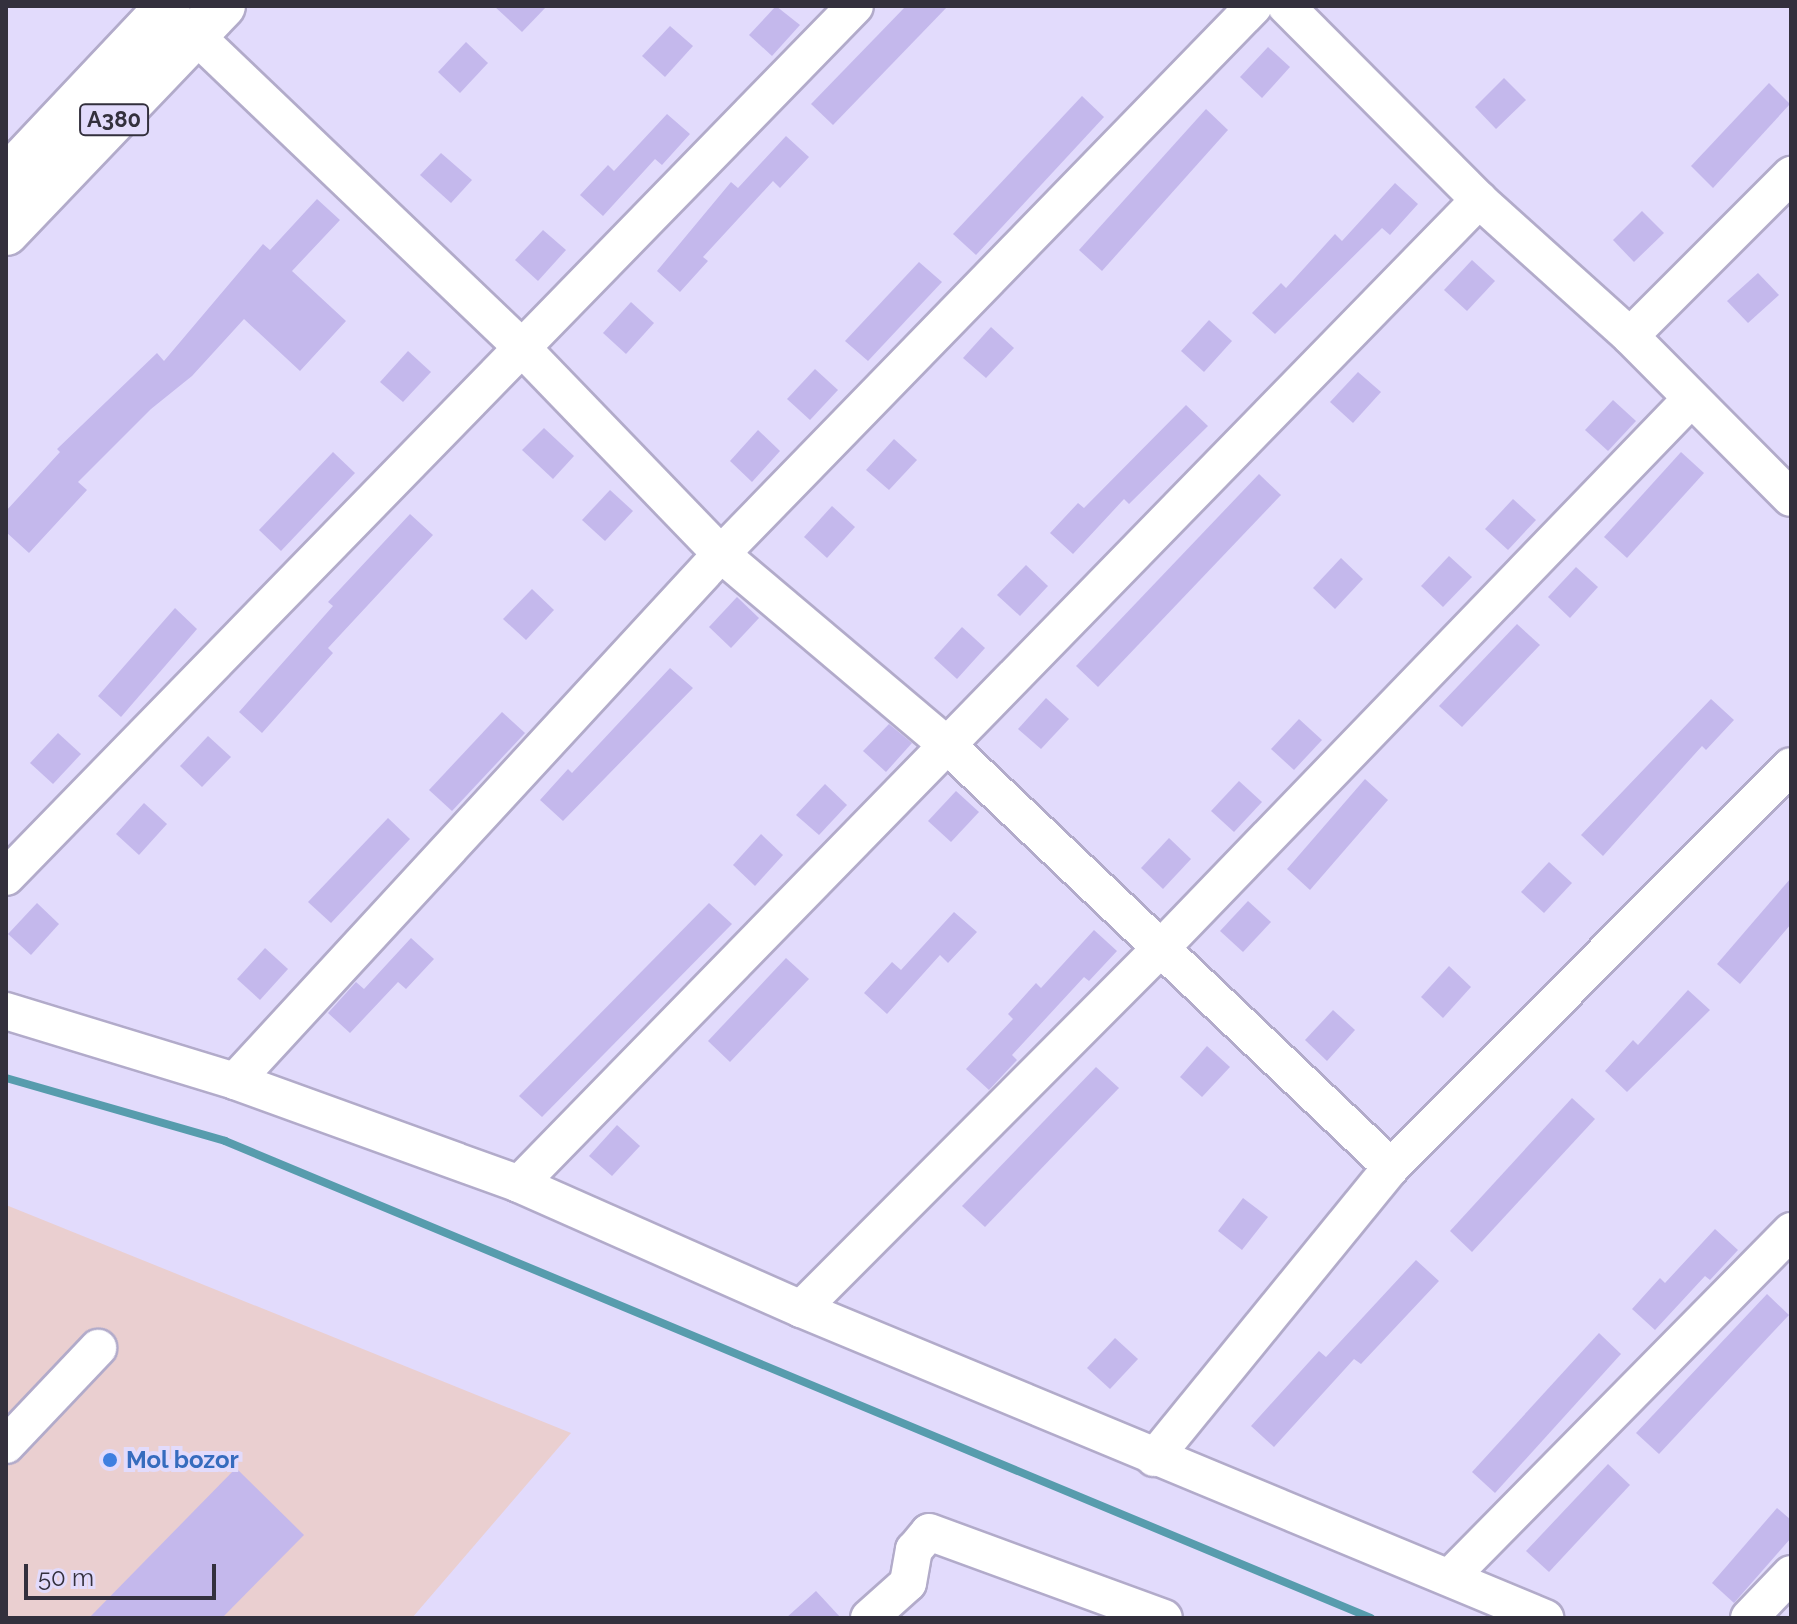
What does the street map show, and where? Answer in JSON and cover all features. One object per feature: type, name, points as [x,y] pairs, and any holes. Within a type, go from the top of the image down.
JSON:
[{"type":"highway","name":"A380","points":[[6,178],[195,16]]},
{"type":"highway","name":"A380","points":[[6,233],[195,16]]},
{"type":"street","points":[[6,877],[855,6]]},
{"type":"street","points":[[235,1081],[721,554],[1254,6]]},
{"type":"street","points":[[1286,6],[1479,200],[1630,336],[1689,401],[1791,498]]},
{"type":"street","points":[[195,16],[721,554],[947,745],[1391,1167]]},
{"type":"street","points":[[1630,336],[1791,175]]},
{"type":"street","points":[[519,1184],[1479,200]]},
{"type":"street","points":[[801,1309],[1160,949],[1689,401]]},
{"type":"street","points":[[1154,1458],[1391,1167],[1791,766]]},
{"type":"street","points":[[6,1011],[235,1081],[519,1184],[801,1309],[1154,1458],[1452,1575],[1545,1618]]},
{"type":"street","points":[[1452,1575],[1791,1231]]},
{"type":"street","points":[[6,1445],[98,1348]]},
{"type":"street","points":[[869,1618],[908,1583],[914,1550],[929,1532],[1164,1618]]},
{"type":"street","points":[[1749,1618],[1791,1574]]},
{"type":"shaded area","points":[[6,1205],[571,1433],[412,1618],[6,1618]]},
{"type":"building","points":[[494,6],[547,6],[522,32]]},
{"type":"building","points":[[776,6],[800,25],[772,56],[749,35]]},
{"type":"building","points":[[906,6],[948,6],[833,125],[811,104]]},
{"type":"building","points":[[670,26],[693,46],[665,77],[642,56]]},
{"type":"building","points":[[466,42],[488,63],[460,93],[438,72]]},
{"type":"building","points":[[1268,47],[1290,67],[1262,98],[1240,77]]},
{"type":"building","points":[[1504,78],[1526,100],[1496,129],[1475,107]]},
{"type":"building","points":[[1769,83],[1790,104],[1713,188],[1691,166]]},
{"type":"building","points":[[1082,96],[1104,117],[976,255],[953,234]]},
{"type":"building","points":[[1206,109],[1228,130],[1102,271],[1079,250]]},
{"type":"building","points":[[667,114],[690,134],[662,165],[655,159],[603,216],[580,195],[608,165],[614,171]]},
{"type":"building","points":[[786,136],[809,157],[780,188],[773,181],[703,257],[708,261],[680,292],[657,271],[731,182],[738,188]]},
{"type":"building","points":[[441,153],[472,180],[451,203],[420,175]]},
{"type":"building","points":[[1395,183],[1418,204],[1390,235],[1382,228],[1275,334],[1252,313],[1281,283],[1286,288],[1335,234],[1342,241]]},
{"type":"building","points":[[317,199],[340,220],[292,271],[346,321],[300,371],[244,319],[192,376],[151,409],[78,482],[87,490],[29,553],[6,532],[6,511],[60,452],[57,449],[157,353],[164,361],[263,244],[270,250]]},
{"type":"building","points":[[1642,211],[1664,233],[1634,262],[1613,240]]},
{"type":"building","points":[[543,230],[566,250],[538,281],[515,260]]},
{"type":"building","points":[[1472,260],[1495,281],[1467,311],[1444,290]]},
{"type":"building","points":[[919,262],[942,282],[868,361],[845,341]]},
{"type":"building","points":[[1758,273],[1779,295],[1748,323],[1727,301]]},
{"type":"building","points":[[631,302],[654,323],[626,354],[603,333]]},
{"type":"building","points":[[1209,320],[1232,341],[1204,372],[1181,351]]},
{"type":"building","points":[[991,327],[1014,348],[986,378],[963,358]]},
{"type":"building","points":[[408,351],[431,372],[403,402],[380,382]]},
{"type":"building","points":[[815,369],[838,390],[810,420],[787,399]]},
{"type":"building","points":[[1358,372],[1381,392],[1353,423],[1330,402]]},
{"type":"building","points":[[1613,400],[1636,421],[1608,451],[1585,430]]},
{"type":"building","points":[[1186,405],[1208,426],[1129,504],[1124,499],[1073,554],[1050,533],[1078,503],[1084,508]]},
{"type":"building","points":[[544,428],[574,456],[553,479],[522,450]]},
{"type":"building","points":[[758,430],[780,451],[752,482],[730,461]]},
{"type":"building","points":[[894,439],[917,460],[889,490],[866,470]]},
{"type":"building","points":[[333,452],[355,473],[281,551],[259,530]]},
{"type":"building","points":[[1681,452],[1704,473],[1627,558],[1604,537]]},
{"type":"building","points":[[1259,474],[1281,495],[1098,687],[1076,666]]},
{"type":"building","points":[[610,490],[633,511],[605,541],[582,520]]},
{"type":"building","points":[[1513,499],[1536,520],[1508,550],[1485,529]]},
{"type":"building","points":[[832,506],[855,527],[827,558],[804,537]]},
{"type":"building","points":[[410,514],[433,535],[328,648],[333,653],[262,733],[239,712],[333,606],[328,602]]},
{"type":"building","points":[[1449,556],[1472,577],[1443,607],[1421,586]]},
{"type":"building","points":[[1341,558],[1363,579],[1335,609],[1313,588]]},
{"type":"building","points":[[1026,565],[1048,586],[1020,616],[997,595]]},
{"type":"building","points":[[1576,567],[1598,587],[1570,618],[1548,597]]},
{"type":"building","points":[[532,589],[554,610],[526,640],[503,619]]},
{"type":"building","points":[[737,597],[759,618],[731,648],[709,627]]},
{"type":"building","points":[[175,608],[197,629],[121,717],[98,696]]},
{"type":"building","points":[[1517,624],[1540,645],[1462,727],[1439,706]]},
{"type":"building","points":[[962,627],[985,648],[957,679],[934,658]]},
{"type":"building","points":[[670,668],[693,688],[563,821],[540,800],[568,769],[572,773]]},
{"type":"building","points":[[1046,698],[1069,719],[1041,749],[1018,729]]},
{"type":"building","points":[[1711,699],[1734,720],[1706,750],[1702,746],[1603,856],[1581,835]]},
{"type":"building","points":[[502,712],[525,733],[452,811],[429,790]]},
{"type":"building","points":[[1299,719],[1322,740],[1294,770],[1271,749]]},
{"type":"building","points":[[889,724],[912,743],[886,772],[863,751]]},
{"type":"building","points":[[58,733],[81,754],[53,784],[30,763]]},
{"type":"building","points":[[208,736],[231,757],[202,787],[180,766]]},
{"type":"building","points":[[1365,779],[1388,800],[1310,890],[1287,869]]},
{"type":"building","points":[[1239,781],[1262,802],[1234,832],[1211,811]]},
{"type":"building","points":[[825,784],[847,805],[819,835],[796,815]]},
{"type":"building","points":[[956,791],[979,812],[951,842],[928,821]]},
{"type":"building","points":[[144,803],[167,824],[139,855],[116,834]]},
{"type":"building","points":[[388,818],[410,839],[331,923],[308,902]]},
{"type":"building","points":[[761,834],[783,855],[755,886],[733,865]]},
{"type":"building","points":[[1169,838],[1191,859],[1163,889],[1141,868]]},
{"type":"building","points":[[1549,862],[1572,883],[1544,913],[1521,892]]},
{"type":"building","points":[[1791,878],[1791,924],[1740,984],[1717,964]]},
{"type":"building","points":[[1248,901],[1271,922],[1243,952],[1220,931]]},
{"type":"building","points":[[37,903],[59,924],[31,955],[8,934]]},
{"type":"building","points":[[709,903],[732,924],[542,1117],[519,1096]]},
{"type":"building","points":[[954,912],[977,932],[948,963],[940,955],[887,1014],[864,993],[892,962],[901,970]]},
{"type":"building","points":[[1094,930],[1117,951],[1089,981],[1084,977],[1012,1055],[1017,1060],[989,1090],[966,1069],[1013,1019],[1008,1014],[1036,983],[1041,988]]},
{"type":"building","points":[[411,938],[434,959],[406,989],[398,982],[350,1033],[328,1013],[356,982],[364,989]]},
{"type":"building","points":[[265,948],[288,969],[260,1000],[237,979]]},
{"type":"building","points":[[786,958],[809,979],[730,1062],[708,1041]]},
{"type":"building","points":[[1449,966],[1471,987],[1443,1018],[1421,997]]},
{"type":"building","points":[[1688,990],[1710,1010],[1627,1092],[1605,1071],[1633,1040],[1638,1045]]},
{"type":"building","points":[[1333,1010],[1355,1030],[1327,1061],[1305,1040]]},
{"type":"building","points":[[1207,1046],[1230,1067],[1202,1097],[1180,1077]]},
{"type":"building","points":[[1096,1067],[1119,1088],[985,1227],[962,1206]]},
{"type":"building","points":[[1572,1098],[1595,1119],[1472,1252],[1450,1231]]},
{"type":"building","points":[[617,1125],[640,1146],[612,1176],[589,1156]]},
{"type":"building","points":[[1243,1198],[1268,1217],[1242,1250],[1218,1231]]},
{"type":"building","points":[[1715,1229],[1738,1250],[1710,1280],[1705,1276],[1655,1330],[1632,1309],[1660,1278],[1665,1283]]},
{"type":"building","points":[[1416,1260],[1439,1281],[1361,1364],[1354,1359],[1274,1447],[1251,1426],[1319,1351],[1326,1357]]},
{"type":"building","points":[[1767,1294],[1789,1315],[1659,1454],[1636,1433]]},
{"type":"building","points":[[1599,1333],[1621,1354],[1495,1493],[1472,1472]]},
{"type":"building","points":[[1115,1338],[1138,1359],[1110,1389],[1087,1368]]},
{"type":"building","points":[[1608,1464],[1630,1485],[1549,1572],[1526,1551]]},
{"type":"building","points":[[236,1468],[304,1535],[222,1618],[89,1618]]},
{"type":"building","points":[[1777,1508],[1791,1520],[1791,1538],[1734,1603],[1712,1583]]},
{"type":"building","points":[[816,1591],[841,1618],[786,1618]]},
{"type":"waterway","points":[[6,1078],[225,1141],[1371,1618]]},
{"type":"place","name":"Mol bozor","points":[[110,1460]]}]
